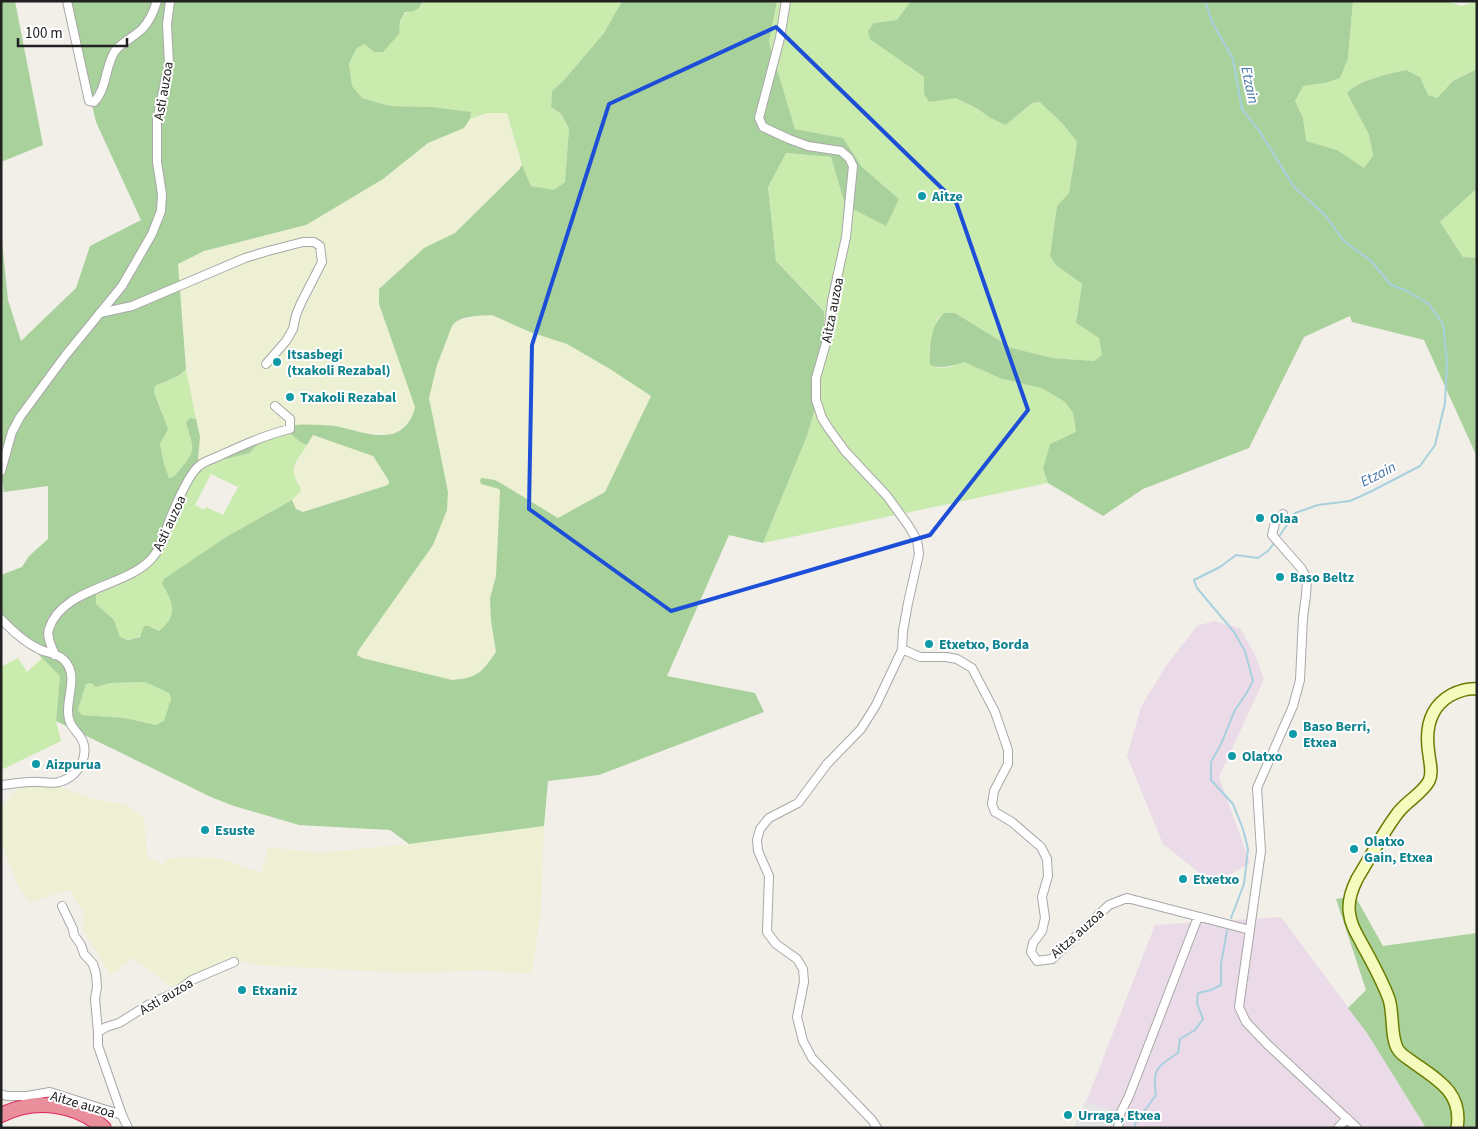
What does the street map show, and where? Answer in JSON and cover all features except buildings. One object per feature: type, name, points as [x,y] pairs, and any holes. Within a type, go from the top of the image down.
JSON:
[{"type":"highway","points":[[1,1115],[25,1107],[58,1106],[77,1111],[104,1128]]},
{"type":"street","points":[[67,1],[89,101],[94,102],[101,91],[115,51],[143,28],[151,16],[157,1]]},
{"type":"street","name":"Asti auzoa","points":[[1,471],[12,432],[20,417],[65,356],[122,286],[152,234],[161,211],[162,194],[157,162],[156,119],[169,65],[167,24],[170,1]]},
{"type":"street","name":"Aitza auzoa","points":[[786,1],[780,38],[759,118],[763,127],[789,140],[808,146],[841,151],[849,158],[853,166],[846,237],[832,301],[828,336],[816,378],[816,400],[822,418],[829,429],[845,451],[887,496],[917,540],[919,554],[908,603],[902,649],[876,705],[861,730],[827,764],[798,803],[769,818],[760,829],[757,840],[758,852],[769,876],[767,932],[776,944],[797,959],[803,969],[804,982],[797,1017],[803,1041],[812,1058],[867,1114],[877,1128]]},
{"type":"street","points":[[100,313],[132,306],[245,258],[303,242],[314,242],[320,246],[322,262],[301,303],[296,315],[294,329],[266,364]]},
{"type":"street","name":"Asti auzoa","points":[[55,654],[48,630],[56,616],[67,606],[92,590],[136,572],[153,558],[166,533],[172,513],[194,471],[200,464],[246,443],[290,429],[290,420],[275,406]]},
{"type":"street","points":[[1283,514],[1275,523],[1273,536],[1301,568],[1307,579],[1300,680],[1293,706],[1258,788],[1261,851],[1239,1007],[1246,1022],[1267,1044],[1357,1128]]},
{"type":"street","name":"Asti auzoa","points":[[1,619],[14,633],[30,644],[63,658],[70,666],[72,675],[68,713],[70,725],[83,741],[85,749],[82,764],[69,778],[57,783],[39,782],[1,785]]},
{"type":"street","name":"Aitza auzoa","points":[[902,649],[920,657],[946,656],[957,659],[972,668],[995,712],[1008,750],[1008,764],[994,792],[992,804],[996,812],[1012,822],[1041,847],[1047,858],[1048,876],[1042,897],[1045,918],[1042,931],[1034,943],[1031,952],[1037,961],[1052,959],[1109,905],[1127,898],[1250,930]]},
{"type":"street","points":[[1457,1128],[1455,1100],[1444,1084],[1398,1050],[1395,1043],[1392,1010],[1389,1000],[1382,981],[1354,928],[1350,916],[1350,903],[1352,890],[1357,880],[1396,814],[1426,786],[1430,778],[1431,770],[1426,742],[1430,717],[1447,698],[1458,692],[1477,689]]},
{"type":"street","points":[[62,906],[74,935],[84,954],[93,964],[96,974],[97,987],[95,999],[98,1046],[122,1115]]},
{"type":"street","points":[[1118,1128],[1120,1114],[1129,1096],[1198,917]]},
{"type":"street","name":"Asti auzoa","points":[[98,1032],[106,1026],[119,1023],[148,1005],[176,992],[192,980],[234,962]]},
{"type":"street","name":"Aitze auzoa","points":[[1,1094],[7,1096],[27,1096],[50,1092],[122,1115],[128,1128]]},
{"type":"street","points":[[1338,1128],[1347,1118]]},
{"type":"highlighted area","points":[[776,27],[956,202],[1028,410],[930,535],[671,611],[529,509],[532,345],[609,104]]},
{"type":"shaded area","points":[[1214,621],[1240,628],[1255,655],[1264,679],[1219,777],[1250,863],[1214,884],[1163,844],[1127,756],[1141,707],[1166,666],[1197,626]]},
{"type":"shaded area","points":[[1281,917],[1367,1033],[1426,1128],[1076,1128],[1155,925]]},
{"type":"shaded area","points":[[1085,1101],[1123,1115],[1122,1128],[1074,1128]]},
{"type":"green space","points":[[1,1],[15,1],[43,145],[1,162]]},
{"type":"green space","points":[[68,1],[423,1],[416,10],[405,12],[400,21],[399,34],[383,52],[374,52],[364,44],[356,49],[349,64],[352,86],[362,98],[390,106],[432,107],[471,112],[470,119],[464,128],[428,143],[383,179],[306,225],[204,251],[178,264],[186,369],[178,376],[155,386],[154,392],[168,429],[160,444],[169,478],[177,473],[192,451],[192,442],[186,423],[190,418],[196,419],[200,437],[198,460],[259,434],[296,425],[340,427],[375,435],[392,434],[404,427],[410,420],[415,407],[379,304],[379,289],[424,248],[455,233],[522,165],[531,186],[554,190],[565,182],[569,128],[561,114],[551,107],[552,91],[564,80],[604,33],[622,1],[777,1],[769,42],[795,129],[843,138],[862,167],[899,199],[886,226],[845,205],[831,157],[786,153],[768,187],[776,261],[824,311],[824,341],[814,374],[814,412],[807,436],[763,543],[729,535],[667,676],[755,693],[764,712],[599,775],[548,781],[544,826],[409,844],[390,830],[299,825],[234,806],[211,797],[56,721],[60,676],[1,617],[1,575],[22,567],[29,556],[48,539],[48,486],[4,492],[1,472],[1,232],[8,300],[21,341],[76,288],[90,246],[141,220],[96,122]],"holes":[[[492,315],[530,332],[567,344],[651,396],[605,492],[558,518],[495,480],[481,478],[481,484],[499,489],[500,492],[496,576],[490,598],[491,621],[496,652],[478,673],[468,678],[452,680],[362,658],[357,655],[433,545],[447,510],[448,492],[429,398],[437,365],[452,326],[455,322],[465,318]],[[291,434],[307,445],[313,435],[373,456],[389,481],[388,485],[303,512],[296,509],[292,500],[226,537],[164,579],[162,584],[169,597],[172,614],[159,631],[149,626],[144,626],[140,637],[128,640],[120,637],[114,620],[96,604],[96,590],[154,559],[165,543],[179,513],[182,499],[196,471],[209,463],[250,453],[258,444],[273,437]],[[145,682],[169,693],[171,699],[164,721],[156,725],[125,718],[82,715],[78,710],[86,684],[91,683],[96,687],[110,683]]]},
{"type":"green space","points":[[423,1],[622,1],[604,33],[564,80],[552,91],[551,107],[561,114],[569,128],[565,182],[554,191],[531,186],[522,165],[507,113],[487,113],[470,119],[470,112],[432,107],[390,106],[362,98],[352,86],[349,64],[356,49],[364,44],[374,52],[399,34],[400,22],[404,15],[421,6]]},
{"type":"green space","points":[[777,1],[911,1],[897,20],[874,23],[908,66],[924,77],[924,94],[956,98],[1006,125],[1032,103],[1041,102],[1063,124],[1077,142],[1069,193],[1057,206],[1050,256],[1056,265],[1082,284],[1076,323],[1100,338],[1102,355],[1094,361],[1052,358],[1012,348],[955,313],[944,313],[937,319],[929,352],[938,368],[950,367],[964,362],[1002,379],[1043,388],[1065,402],[1073,413],[1076,432],[1043,469],[1048,483],[763,543],[807,436],[814,412],[814,374],[824,310],[776,261],[768,187],[785,153],[831,157],[845,205],[899,199],[862,167],[843,138],[795,129],[769,42]]},
{"type":"green space","points":[[911,1],[1353,1],[1348,58],[1340,78],[1325,83],[1303,86],[1295,101],[1303,118],[1306,141],[1337,150],[1364,168],[1373,156],[1369,135],[1347,93],[1352,88],[1366,81],[1406,70],[1420,77],[1428,95],[1437,98],[1453,81],[1477,69],[1477,190],[1440,222],[1463,257],[1477,258],[1477,457],[1424,340],[1352,322],[1350,316],[1304,337],[1249,448],[1143,489],[1103,516],[1048,483],[1043,469],[1050,444],[1076,432],[1073,413],[1065,402],[1042,388],[1002,379],[964,362],[943,367],[930,365],[930,351],[936,323],[944,313],[955,313],[1012,348],[1052,358],[1094,361],[1102,355],[1099,338],[1076,323],[1082,284],[1056,265],[1050,256],[1057,206],[1069,193],[1077,142],[1063,124],[1040,102],[1032,103],[1006,125],[956,98],[929,102],[924,94],[924,77],[870,39],[868,31],[874,23],[897,20]]},
{"type":"green space","points":[[1353,1],[1447,1],[1461,6],[1477,1],[1477,69],[1453,81],[1437,98],[1428,95],[1420,77],[1406,70],[1366,81],[1352,88],[1347,93],[1369,135],[1373,157],[1364,169],[1337,150],[1305,141],[1303,118],[1295,101],[1303,86],[1325,83],[1348,58]]},
{"type":"green space","points":[[487,113],[507,113],[522,165],[455,233],[424,248],[379,304],[415,407],[414,417],[399,431],[390,434],[361,433],[326,425],[272,430],[198,460],[200,437],[186,369],[178,264],[204,251],[306,225],[383,179],[428,143],[464,128],[470,119]]},
{"type":"green space","points":[[1477,190],[1477,258],[1463,257],[1440,222]]},
{"type":"green space","points":[[492,315],[530,332],[567,344],[651,396],[605,492],[558,518],[495,480],[500,492],[496,576],[490,598],[491,621],[496,652],[476,675],[465,679],[452,680],[362,658],[357,655],[447,510],[448,492],[429,398],[437,365],[452,326],[454,322],[475,316]]},
{"type":"green space","points":[[186,369],[196,419],[190,418],[186,423],[192,442],[192,451],[177,473],[168,478],[160,444],[162,412],[154,392],[155,386],[178,376]]},
{"type":"green space","points":[[291,434],[307,445],[294,466],[294,475],[301,488],[300,492],[292,500],[226,537],[162,584],[171,603],[172,614],[159,631],[150,626],[133,639],[120,637],[114,620],[96,604],[96,590],[179,513],[189,484],[202,468],[211,463],[250,453],[258,444],[273,437]],"holes":[[[211,474],[238,487],[223,515],[206,507],[204,510],[195,505]]]},
{"type":"green space","points":[[313,435],[373,456],[389,481],[388,485],[303,512],[296,509],[292,500],[300,492],[301,488],[294,476],[293,469]]},
{"type":"green space","points":[[18,658],[27,672],[42,658],[60,676],[56,721],[61,741],[1,770],[1,667]]},
{"type":"green space","points":[[145,682],[169,693],[171,699],[164,722],[157,725],[125,718],[82,715],[78,710],[86,684],[91,683],[96,687],[110,683]]},
{"type":"green space","points":[[34,784],[58,786],[96,800],[125,804],[144,818],[147,856],[163,865],[166,859],[179,857],[218,858],[262,873],[268,847],[319,853],[409,844],[544,826],[541,910],[532,974],[484,970],[416,973],[349,970],[257,965],[230,958],[195,975],[174,989],[133,958],[111,975],[83,931],[84,913],[69,889],[30,903],[19,888],[7,859],[1,840],[1,808],[20,786]]},
{"type":"green space","points":[[1355,896],[1383,946],[1477,933],[1477,1128],[1426,1128],[1367,1033],[1348,1008],[1366,990],[1336,899]]},
{"type":"waterway","name":"Etzain","points":[[1205,1],[1212,22],[1233,59],[1242,109],[1260,132],[1294,187],[1325,215],[1344,241],[1371,261],[1391,285],[1405,290],[1429,304],[1443,324],[1447,362],[1445,403],[1435,445],[1420,466],[1350,501],[1318,505],[1295,513],[1278,538]]},
{"type":"waterway","name":"Etzain","points":[[1231,918],[1244,884],[1248,849],[1243,829],[1233,804],[1211,780],[1211,762],[1221,744],[1235,710],[1253,681],[1245,651],[1234,632],[1197,588],[1194,580],[1220,567],[1236,555],[1258,558],[1268,551],[1275,542]]},
{"type":"waterway","name":"Etzain","points":[[1135,1128],[1135,1124],[1156,1095],[1155,1079],[1158,1070],[1165,1062],[1178,1053],[1180,1039],[1195,1030],[1203,1019],[1197,1003],[1198,993],[1221,985],[1221,964],[1227,931]]},
{"type":"place","name":"Aitze","points":[[922,196]]},
{"type":"place","name":"Itsasbegi (txakoli Rezabal)","points":[[277,362]]},
{"type":"place","name":"Txakoli Rezabal","points":[[290,397]]},
{"type":"place","name":"Olaa","points":[[1260,518]]},
{"type":"place","name":"Baso Beltz","points":[[1280,577]]},
{"type":"place","name":"Etxetxo, Borda","points":[[929,644]]},
{"type":"place","name":"Baso Berri, Etxea","points":[[1293,734]]},
{"type":"place","name":"Olatxo","points":[[1232,756]]},
{"type":"place","name":"Aizpurua","points":[[36,764]]},
{"type":"place","name":"Esuste","points":[[205,830]]},
{"type":"place","name":"Olatxo Gain, Etxea","points":[[1354,849]]},
{"type":"place","name":"Etxetxo","points":[[1183,879]]},
{"type":"place","name":"Etxaniz","points":[[242,990]]},
{"type":"place","name":"Urraga, Etxea","points":[[1068,1115]]}]
